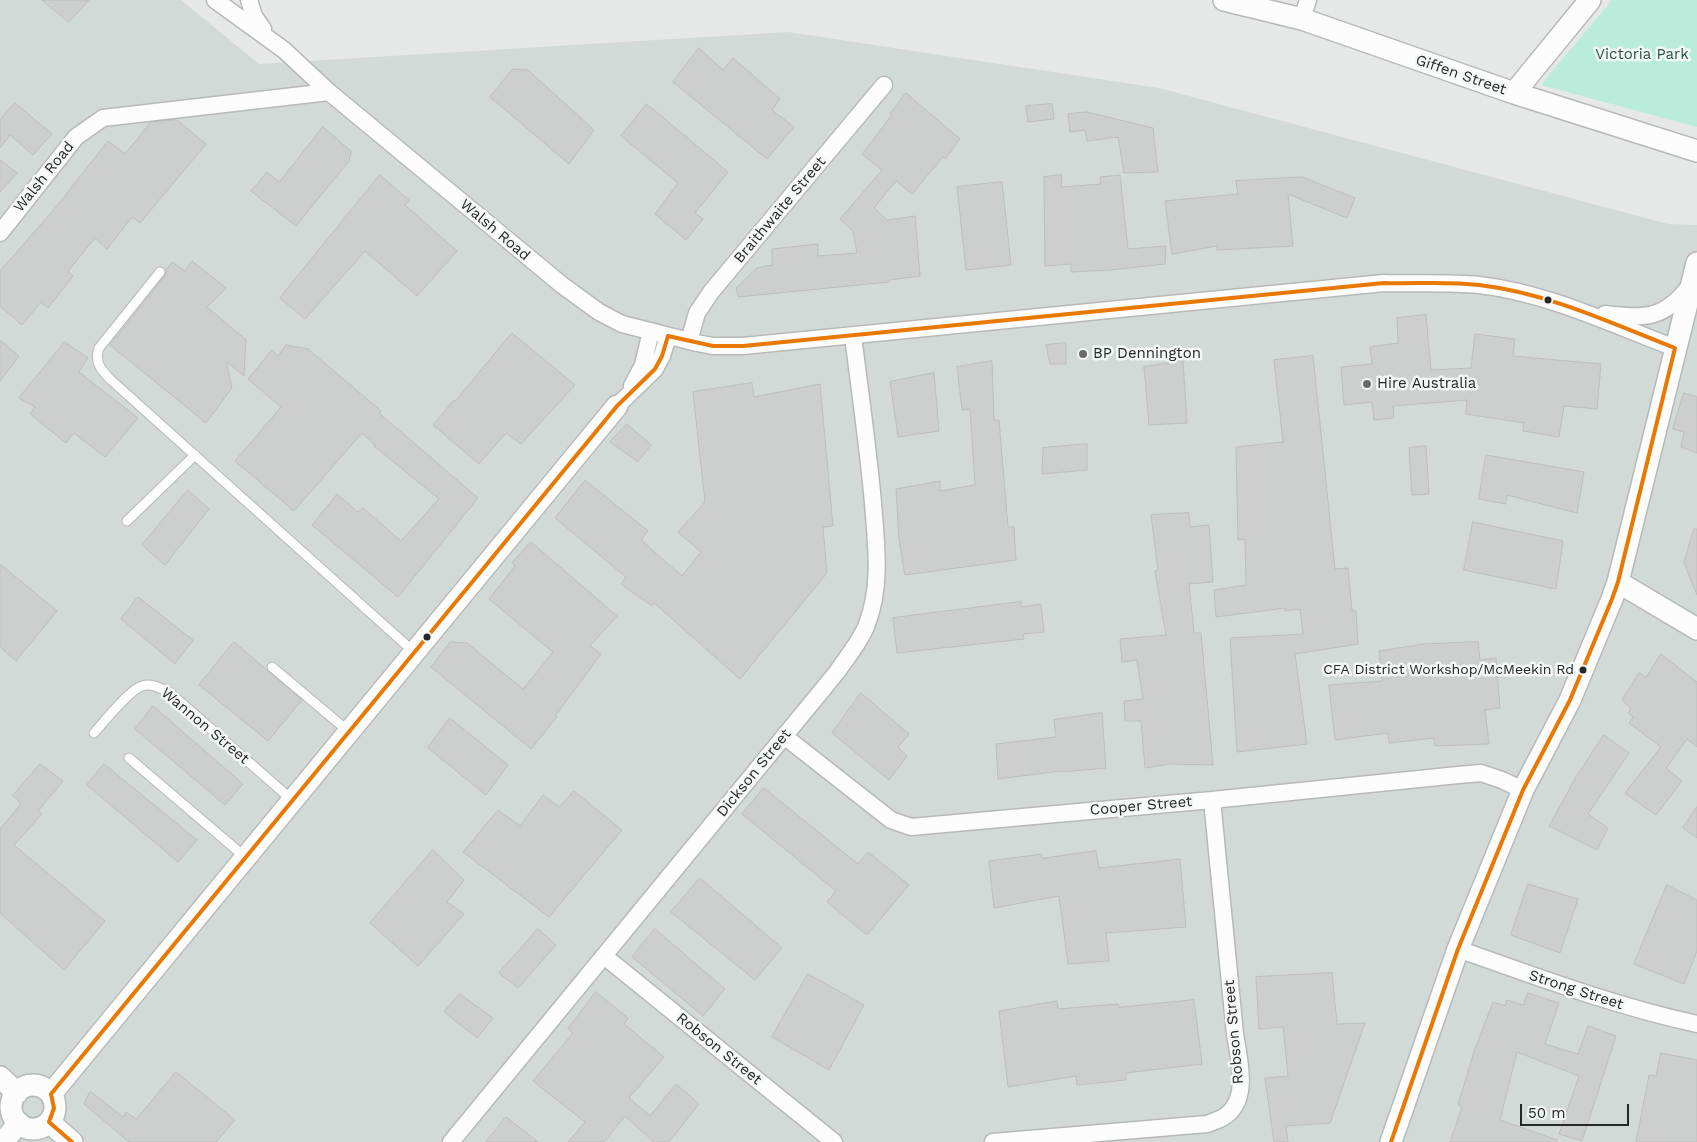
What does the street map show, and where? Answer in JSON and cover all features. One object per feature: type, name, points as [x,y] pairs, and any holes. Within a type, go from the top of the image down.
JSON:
[{"type":"street","name":"Walsh Road","points":[[216,0],[241,18],[264,31]]},
{"type":"street","points":[[233,0],[241,18]]},
{"type":"street","name":"Walsh Road","points":[[249,0],[254,16],[264,31],[329,92],[562,285],[598,312],[622,324],[678,339],[713,346],[743,346],[1384,283],[1478,285],[1525,294],[1586,312]]},
{"type":"street","points":[[260,0],[258,16],[264,31]]},
{"type":"street","name":"Giffen Street","points":[[1224,0],[1305,10],[1514,93],[1697,151]]},
{"type":"street","points":[[1514,93],[1590,0]]},
{"type":"street","name":"Braithwaite Street","points":[[617,406],[655,370],[662,356],[693,323],[703,304],[884,85]]},
{"type":"street","name":"Walsh Road","points":[[0,233],[76,138],[103,118],[329,92]]},
{"type":"street","points":[[1586,312],[1634,317],[1651,316],[1672,306],[1686,291],[1694,273]]},
{"type":"street","points":[[1391,1142],[1458,949],[1523,790],[1570,700],[1615,591],[1694,273]]},
{"type":"street","points":[[1586,312],[1675,348]]},
{"type":"street","name":"Braithwaite Street","points":[[51,1094],[617,406],[633,384],[642,365],[651,332]]},
{"type":"street","name":"Dickson Street","points":[[450,1142],[837,672],[867,625],[874,600],[878,562],[871,481],[853,336]]},
{"type":"street","points":[[1615,591],[1697,630]]},
{"type":"street","name":"Cooper Street","points":[[784,736],[891,820],[911,827],[1481,774],[1502,780],[1523,790]]},
{"type":"street","name":"Robson Street","points":[[993,1142],[1207,1124],[1224,1117],[1236,1106],[1241,1088],[1241,1073],[1235,1034],[1212,800]]},
{"type":"street","name":"Strong Street","points":[[1458,949],[1640,1011],[1697,1024]]},
{"type":"street","name":"Robson Street","points":[[604,956],[834,1142]]},
{"type":"street","points":[[0,1076],[17,1093]]},
{"type":"street","points":[[38,1086],[51,1094],[55,1108],[49,1122],[39,1128],[32,1129],[19,1123],[12,1114],[11,1106],[17,1093],[23,1088],[38,1086]]},
{"type":"street","points":[[49,1122],[72,1142]]},
{"type":"street","points":[[3,1142],[19,1123]]},
{"type":"lane","points":[[160,272],[99,348],[97,355],[98,364],[111,380],[415,652]]},
{"type":"lane","points":[[127,521],[195,455]]},
{"type":"lane","points":[[272,667],[349,732]]},
{"type":"lane","name":"Wannon Street","points":[[94,733],[132,691],[141,686],[152,685],[160,687],[169,692],[293,801]]},
{"type":"lane","points":[[129,758],[246,858]]},
{"type":"shaded area","points":[[0,0],[181,0],[259,64],[788,32],[1159,88],[1668,224],[1697,225],[1697,1142],[0,1142]]},
{"type":"green space","name":"Victoria Park","points":[[1612,0],[1697,0],[1697,127],[1541,85]]},
{"type":"building","points":[[42,0],[89,0],[69,22]]},
{"type":"building","points":[[699,48],[723,70],[733,58],[780,99],[772,110],[794,127],[767,159],[673,82]]},
{"type":"building","points":[[513,69],[528,70],[594,130],[569,164],[490,97]]},
{"type":"building","points":[[906,93],[960,139],[945,159],[943,157],[912,194],[896,181],[874,208],[887,220],[915,216],[920,276],[889,280],[889,282],[738,297],[736,288],[757,268],[772,265],[772,249],[818,244],[818,256],[857,253],[853,231],[840,219],[882,170],[862,154],[892,115],[890,114]]},
{"type":"building","points":[[15,103],[52,134],[33,155],[10,135],[0,148],[0,120]]},
{"type":"building","points":[[647,104],[728,172],[695,213],[703,219],[686,240],[655,214],[678,183],[621,136]]},
{"type":"building","points":[[1052,104],[1054,119],[1028,122],[1026,106]]},
{"type":"building","points":[[1087,112],[1153,128],[1158,172],[1124,173],[1118,137],[1087,141],[1085,130],[1070,132],[1068,114]]},
{"type":"building","points":[[177,120],[206,144],[140,223],[132,217],[107,249],[95,238],[68,271],[73,276],[48,308],[41,302],[22,325],[0,306],[0,271],[56,207],[108,141],[125,154],[151,122]]},
{"type":"building","points":[[323,127],[351,151],[349,161],[296,226],[251,191],[267,172],[279,182]]},
{"type":"building","points":[[0,160],[17,173],[0,192]]},
{"type":"building","points":[[380,175],[409,200],[405,205],[457,251],[417,296],[365,251],[305,319],[280,298]]},
{"type":"building","points":[[1062,175],[1061,187],[1101,184],[1100,177],[1120,175],[1128,249],[1166,246],[1165,264],[1071,272],[1071,264],[1045,266],[1044,177]]},
{"type":"building","points":[[1302,177],[1355,198],[1347,218],[1288,194],[1293,246],[1217,250],[1217,246],[1172,254],[1165,201],[1238,194],[1236,181]]},
{"type":"building","points":[[1002,182],[1011,265],[966,270],[957,187]]},
{"type":"building","points":[[192,261],[226,288],[207,307],[246,340],[244,376],[226,361],[232,388],[206,423],[110,345],[165,276],[166,270],[172,262],[185,271]]},
{"type":"building","points":[[1426,315],[1431,370],[1471,368],[1475,334],[1515,339],[1513,356],[1601,364],[1597,409],[1564,406],[1559,437],[1523,431],[1524,423],[1466,414],[1467,400],[1393,406],[1394,418],[1374,420],[1372,402],[1344,405],[1341,367],[1372,364],[1370,347],[1398,343],[1397,318]]},
{"type":"building","points":[[512,333],[575,385],[521,444],[506,433],[479,464],[433,425]]},
{"type":"building","points":[[0,340],[19,356],[0,381]]},
{"type":"building","points":[[65,342],[88,358],[79,372],[138,418],[105,457],[74,433],[66,443],[30,414],[35,407],[19,398]]},
{"type":"building","points":[[1066,343],[1066,364],[1050,364],[1046,345]]},
{"type":"building","points":[[286,345],[308,349],[478,498],[398,597],[312,525],[337,494],[358,512],[363,508],[401,541],[439,499],[374,446],[362,433],[294,511],[235,461],[281,407],[248,379],[272,350],[278,356]]},
{"type":"building","points":[[1313,356],[1335,569],[1348,568],[1352,611],[1356,611],[1358,644],[1295,654],[1307,744],[1237,752],[1230,638],[1303,634],[1300,609],[1285,611],[1285,608],[1216,617],[1214,590],[1246,585],[1245,539],[1238,540],[1236,447],[1283,442],[1274,360]]},
{"type":"building","points":[[992,361],[994,420],[999,420],[1008,527],[1014,527],[1016,560],[905,575],[899,540],[896,489],[940,481],[940,491],[975,485],[970,409],[962,410],[957,367]]},
{"type":"building","points":[[1183,361],[1187,423],[1149,425],[1144,367]]},
{"type":"building","points":[[934,373],[939,431],[898,437],[890,382]]},
{"type":"building","points":[[752,383],[754,397],[820,384],[833,526],[823,527],[827,573],[740,679],[654,603],[652,606],[621,584],[626,577],[555,518],[585,480],[648,531],[641,540],[682,576],[701,552],[678,532],[705,502],[693,392]]},
{"type":"building","points":[[1684,393],[1697,397],[1697,453],[1681,447],[1684,432],[1673,429]]},
{"type":"building","points":[[627,424],[651,445],[638,462],[610,442]]},
{"type":"building","points":[[1087,444],[1087,470],[1042,474],[1043,448]]},
{"type":"building","points":[[1426,446],[1429,494],[1412,495],[1409,448]]},
{"type":"building","points":[[1486,455],[1584,472],[1577,513],[1507,495],[1506,504],[1479,499]]},
{"type":"building","points":[[188,490],[209,509],[165,565],[142,545]]},
{"type":"building","points":[[1189,513],[1190,527],[1209,525],[1213,582],[1189,584],[1194,633],[1201,633],[1213,765],[1170,764],[1145,768],[1141,721],[1125,721],[1124,701],[1143,699],[1137,660],[1122,662],[1120,639],[1166,635],[1155,571],[1158,570],[1151,515]]},
{"type":"building","points":[[1473,522],[1563,541],[1556,589],[1464,570]]},
{"type":"building","points":[[1694,529],[1697,529],[1697,595],[1684,563]]},
{"type":"building","points":[[531,542],[617,616],[590,646],[601,654],[555,716],[557,717],[531,749],[431,667],[450,642],[467,643],[523,689],[553,652],[489,599],[515,566],[512,563]]},
{"type":"building","points":[[0,564],[57,611],[16,661],[0,647]]},
{"type":"building","points":[[138,597],[193,640],[175,664],[121,619]]},
{"type":"building","points":[[1021,602],[1021,607],[1041,604],[1044,632],[1023,634],[1024,639],[897,653],[893,618]]},
{"type":"building","points":[[234,642],[302,700],[268,741],[199,685]]},
{"type":"building","points":[[1478,642],[1480,660],[1496,658],[1500,708],[1485,710],[1489,744],[1435,746],[1434,738],[1389,743],[1388,733],[1335,740],[1329,685],[1382,681],[1379,651],[1424,644]]},
{"type":"building","points":[[1661,654],[1697,682],[1697,747],[1687,739],[1666,768],[1682,781],[1656,815],[1625,793],[1661,747],[1629,723],[1633,717],[1628,713],[1631,708],[1622,700],[1639,673],[1646,677]]},
{"type":"building","points":[[861,693],[909,734],[898,747],[907,756],[889,780],[832,733]]},
{"type":"building","points":[[153,706],[243,784],[225,805],[135,729]]},
{"type":"building","points":[[1102,713],[1106,768],[1061,771],[998,779],[996,744],[1056,737],[1054,720]]},
{"type":"building","points":[[450,718],[508,765],[486,795],[428,748]]},
{"type":"building","points":[[1604,735],[1629,753],[1588,814],[1608,828],[1597,850],[1549,826],[1576,777]]},
{"type":"building","points":[[40,764],[63,781],[38,811],[42,814],[14,845],[105,921],[64,970],[0,913],[0,829],[21,804],[13,796]]},
{"type":"building","points":[[104,764],[197,840],[178,862],[87,785]]},
{"type":"building","points":[[764,788],[858,864],[868,852],[909,885],[867,935],[827,902],[836,891],[742,814]]},
{"type":"building","points":[[574,791],[622,830],[549,917],[463,852],[498,810],[520,826],[543,795],[559,807]]},
{"type":"building","points":[[1697,807],[1697,838],[1683,828]]},
{"type":"building","points":[[433,850],[464,880],[447,902],[464,914],[418,966],[370,923]]},
{"type":"building","points":[[1096,851],[1099,868],[1180,859],[1186,927],[1106,933],[1109,961],[1068,964],[1059,896],[994,908],[989,861],[1042,854],[1042,858]]},
{"type":"building","points":[[700,878],[782,948],[755,980],[671,912]]},
{"type":"building","points":[[1528,884],[1578,899],[1560,953],[1511,935]]},
{"type":"building","points":[[1667,885],[1697,900],[1697,951],[1684,984],[1634,964]]},
{"type":"building","points":[[538,929],[556,945],[518,988],[499,973]]},
{"type":"building","points":[[655,929],[725,989],[703,1016],[632,957]]},
{"type":"building","points":[[1332,973],[1337,1024],[1365,1023],[1330,1123],[1286,1126],[1288,1142],[1274,1142],[1265,1078],[1288,1076],[1283,1027],[1259,1029],[1256,977]]},
{"type":"building","points":[[808,974],[864,1005],[829,1070],[772,1037]]},
{"type":"building","points":[[596,992],[628,1018],[624,1024],[664,1057],[629,1098],[650,1116],[676,1084],[699,1104],[669,1142],[654,1142],[625,1116],[604,1142],[568,1142],[585,1122],[533,1081],[573,1033],[568,1029]]},
{"type":"building","points":[[1528,993],[1559,1003],[1545,1044],[1578,1054],[1588,1026],[1616,1036],[1582,1141],[1559,1134],[1579,1076],[1517,1052],[1500,1120],[1557,1140],[1557,1142],[1450,1142],[1462,1107],[1458,1105],[1474,1052],[1493,1002],[1505,1006],[1507,1000],[1523,1005]]},
{"type":"building","points":[[460,994],[493,1018],[477,1038],[444,1012]]},
{"type":"building","points":[[1194,1000],[1202,1064],[1126,1073],[1126,1080],[1077,1085],[1076,1076],[1008,1087],[999,1011],[1057,1001],[1058,1009],[1118,1004],[1119,1007]]},
{"type":"building","points":[[1661,1053],[1697,1060],[1697,1142],[1636,1142],[1649,1075],[1656,1076]]},
{"type":"building","points":[[176,1072],[235,1120],[216,1142],[129,1142],[84,1104],[90,1091],[123,1117],[126,1112],[136,1119]]},
{"type":"building","points":[[506,1117],[538,1142],[486,1142]]},
{"type":"transit line","points":[[72,1142],[49,1122],[54,1108],[51,1094],[617,406],[655,369],[662,356],[668,336],[713,346],[743,346],[1384,283],[1479,285],[1530,295],[1579,310],[1675,348],[1618,582],[1612,599],[1570,700],[1523,790],[1458,949],[1391,1142]]},
{"type":"place","name":"BP Dennington","points":[[1083,354]]},
{"type":"place","name":"Hire Australia","points":[[1367,384]]},
{"type":"place","name":"CFA District Workshop/McMeekin Rd","points":[[1583,670]]}]
